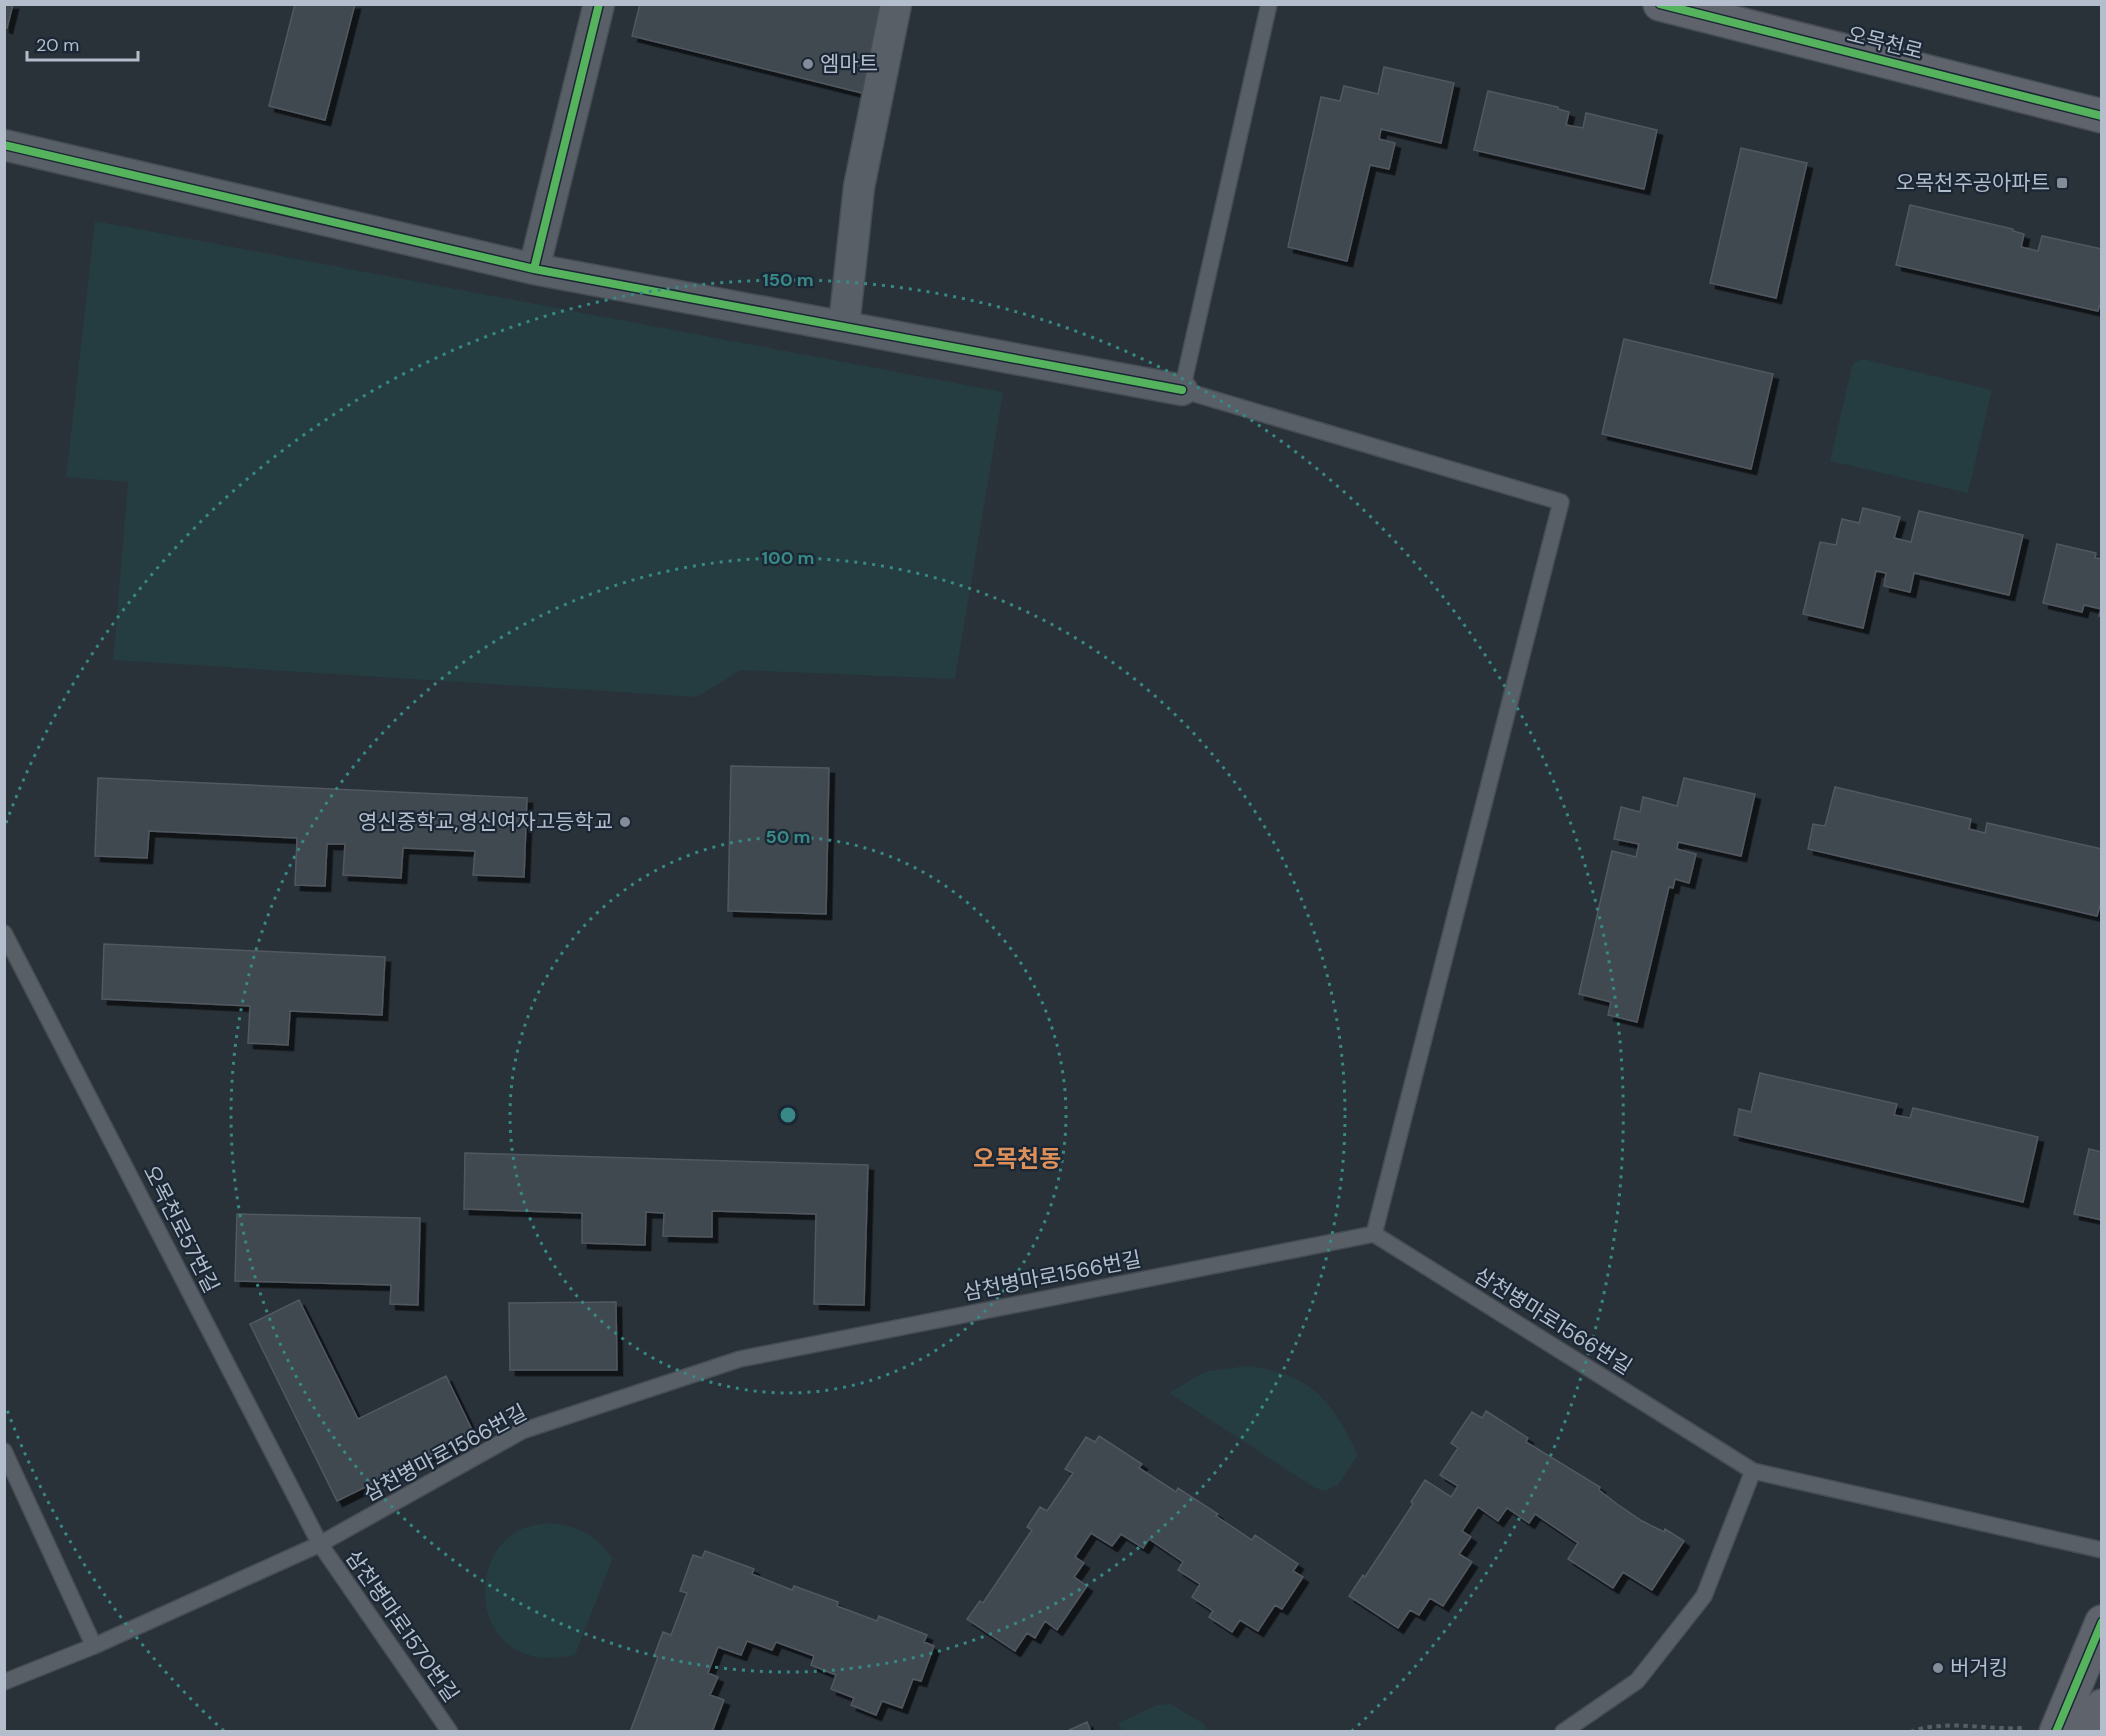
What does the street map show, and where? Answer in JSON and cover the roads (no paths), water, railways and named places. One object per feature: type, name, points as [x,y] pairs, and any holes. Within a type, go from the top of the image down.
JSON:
[{"type":"street","points":[[534,269],[599,4]]},
{"type":"street","points":[[844,326],[859,186],[896,4]]},
{"type":"street","name":"오목천로","points":[[1660,4],[2102,116]]},
{"type":"street","points":[[4,146],[534,269],[1182,390]]},
{"type":"street","points":[[2046,1730],[2102,1622]]},
{"type":"street","points":[[2090,1731],[2102,1706]]},
{"type":"lane","points":[[1269,4],[1182,390],[1561,502],[1374,1234]]},
{"type":"lane","name":"오목천로57번길","points":[[4,933],[320,1544]]},
{"type":"lane","name":"삼천병마로1566번길","points":[[4,1682],[94,1646],[320,1544],[522,1431],[740,1359],[1374,1234],[1753,1471],[2102,1550]]},
{"type":"lane","points":[[4,1451],[94,1646]]},
{"type":"lane","points":[[1563,1731],[1637,1681],[1704,1596],[1753,1471]]},
{"type":"lane","name":"삼천병마로1570번길","points":[[320,1544],[450,1731]]},
{"type":"place","name":"엠마트","points":[[808,64]]},
{"type":"place","name":"오목천주공아파트","points":[[2062,183]]},
{"type":"place","name":"영신중학교,영신여자고등학교","points":[[625,822]]},
{"type":"place","name":"버거킹","points":[[1938,1668]]},
{"type":"district","name":"오목천동","points":[[1017,1158]]}]
